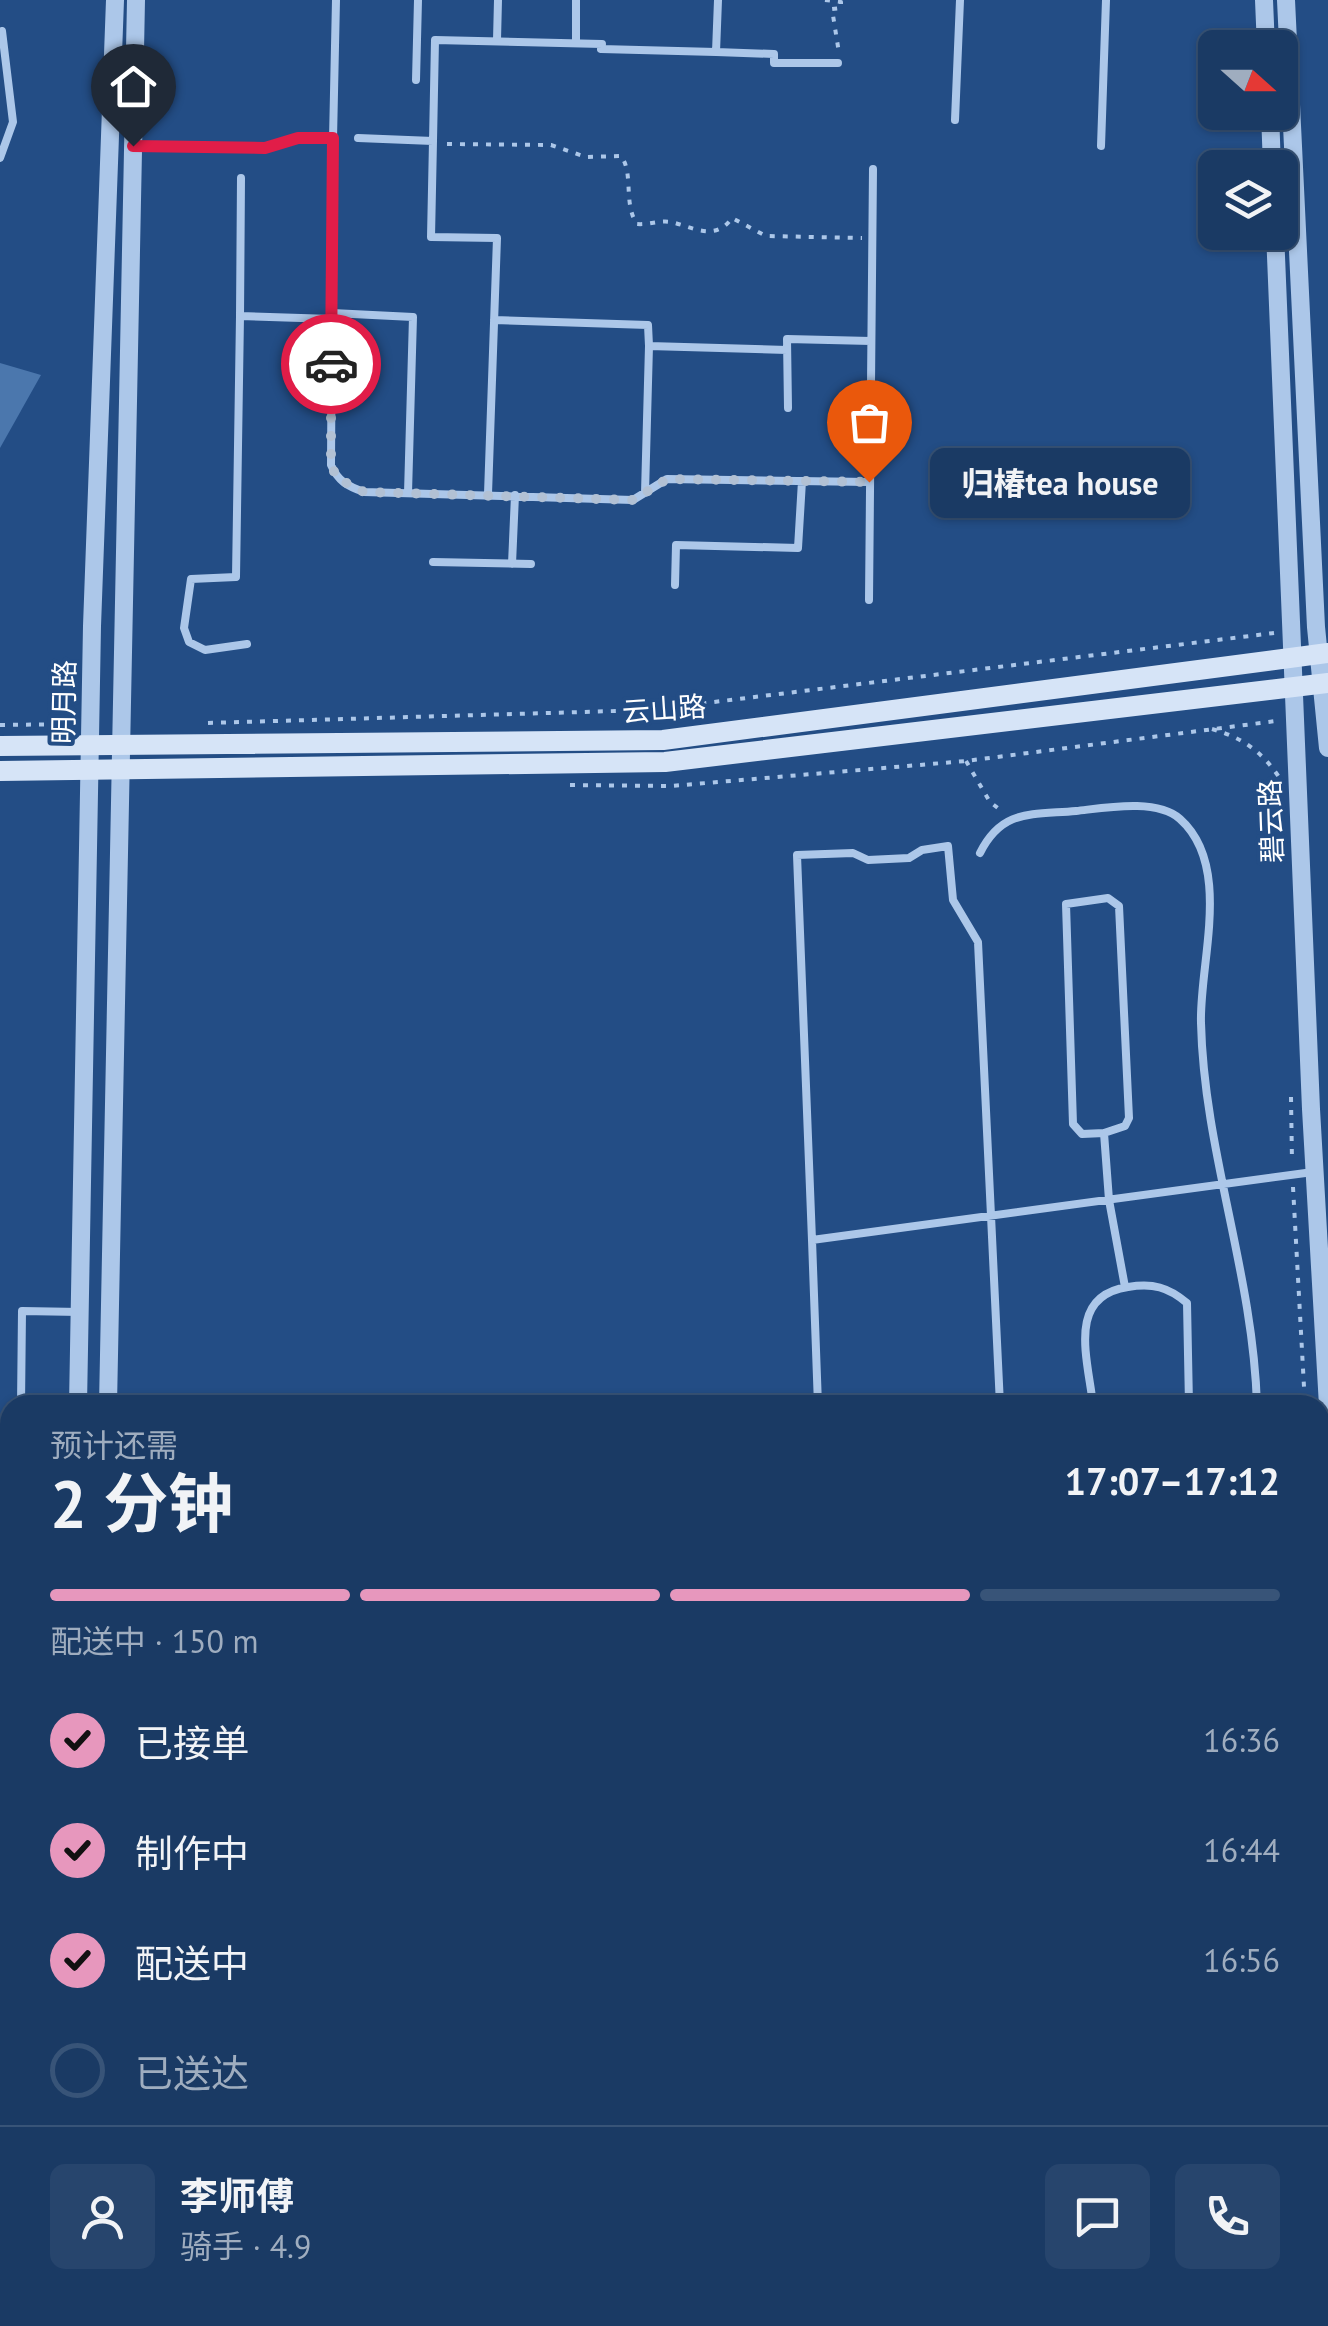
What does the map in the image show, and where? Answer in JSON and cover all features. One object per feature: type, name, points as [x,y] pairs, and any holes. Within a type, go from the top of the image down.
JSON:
[{"type":"main road","name":"云山路","points":[[0,746],[123,748],[663,740],[1324,654]]},
{"type":"main road","name":"云山路","points":[[0,771],[665,762],[1325,683]]},
{"type":"street","name":"明月路","points":[[78,1395],[90,746],[116,0]]},
{"type":"street","points":[[108,1395],[136,0]]},
{"type":"street","points":[[1264,0],[1265,30]]},
{"type":"street","points":[[1286,0],[1328,748]]},
{"type":"street","name":"碧云路","points":[[1276,250],[1328,1395]]},
{"type":"lane","points":[[336,0],[331,465],[337,478],[364,492],[634,500],[667,479],[869,482]]},
{"type":"lane","points":[[416,80],[418,0]]},
{"type":"lane","points":[[498,0],[498,40]]},
{"type":"lane","points":[[576,0],[576,42]]},
{"type":"lane","points":[[716,52],[718,0]]},
{"type":"lane","points":[[955,120],[960,0]]},
{"type":"lane","points":[[1102,146],[1106,0]]},
{"type":"lane","points":[[0,158],[14,122],[2,32]]},
{"type":"lane","points":[[488,494],[497,238],[432,236],[435,40],[576,42],[602,44],[602,50],[774,54],[774,63],[838,63]]},
{"type":"lane","points":[[133,146],[265,148],[298,138],[333,138]]},
{"type":"lane","points":[[358,138],[433,142]]},
{"type":"lane","points":[[869,600],[873,169]]},
{"type":"lane","points":[[241,178],[236,577],[191,579],[184,628],[190,642],[204,650],[247,644]]},
{"type":"lane","points":[[240,316],[412,317],[408,493]]},
{"type":"lane","points":[[494,320],[648,324],[645,493]]},
{"type":"lane","points":[[788,408],[787,338],[871,341]]},
{"type":"lane","points":[[649,346],[787,350]]},
{"type":"lane","points":[[675,584],[676,544],[798,548],[802,481]]},
{"type":"lane","points":[[512,564],[516,495]]},
{"type":"lane","points":[[434,562],[531,564]]},
{"type":"lane","points":[[980,853],[996,826],[1010,818],[1153,808],[1179,817],[1200,848],[1210,926],[1201,1013],[1202,1084],[1226,1184],[1255,1338],[1257,1395]]},
{"type":"lane","points":[[818,1395],[797,854],[908,858],[922,850],[948,846],[953,900],[978,942],[999,1395]]},
{"type":"lane","points":[[1108,898],[1118,906],[1129,1118],[1125,1126],[1104,1133],[1082,1134],[1073,1124],[1066,904],[1108,898]]},
{"type":"lane","points":[[1104,1133],[1124,1287]]},
{"type":"lane","points":[[812,1240],[1318,1172]]},
{"type":"lane","points":[[1091,1395],[1086,1318],[1093,1300],[1124,1287],[1149,1284],[1171,1289],[1187,1302],[1189,1395]]},
{"type":"lane","points":[[21,1395],[22,1311],[80,1312]]},
{"type":"path","points":[[825,0],[841,2],[841,8],[832,9],[840,38],[838,63]]},
{"type":"path","points":[[433,142],[551,145],[586,157],[620,156],[626,164],[628,200],[637,224],[671,222],[704,232],[717,230],[732,218],[766,236],[872,238]]},
{"type":"path","points":[[200,723],[649,710],[1294,630]]},
{"type":"path","points":[[0,725],[92,724]]},
{"type":"path","points":[[1208,727],[1239,737],[1263,754],[1282,781]]},
{"type":"path","points":[[966,761],[990,802],[1010,818]]},
{"type":"building","points":[[0,363],[41,375],[0,448]]},
{"type":"way so far","points":[[331,364],[331,465],[337,478],[364,492],[634,500],[667,479],[869,482]]},
{"type":"place","name":"归椿tea house","points":[[869,482]]},
{"type":"route","points":[[133,146],[265,148],[298,138],[333,138],[331,364]]}]
